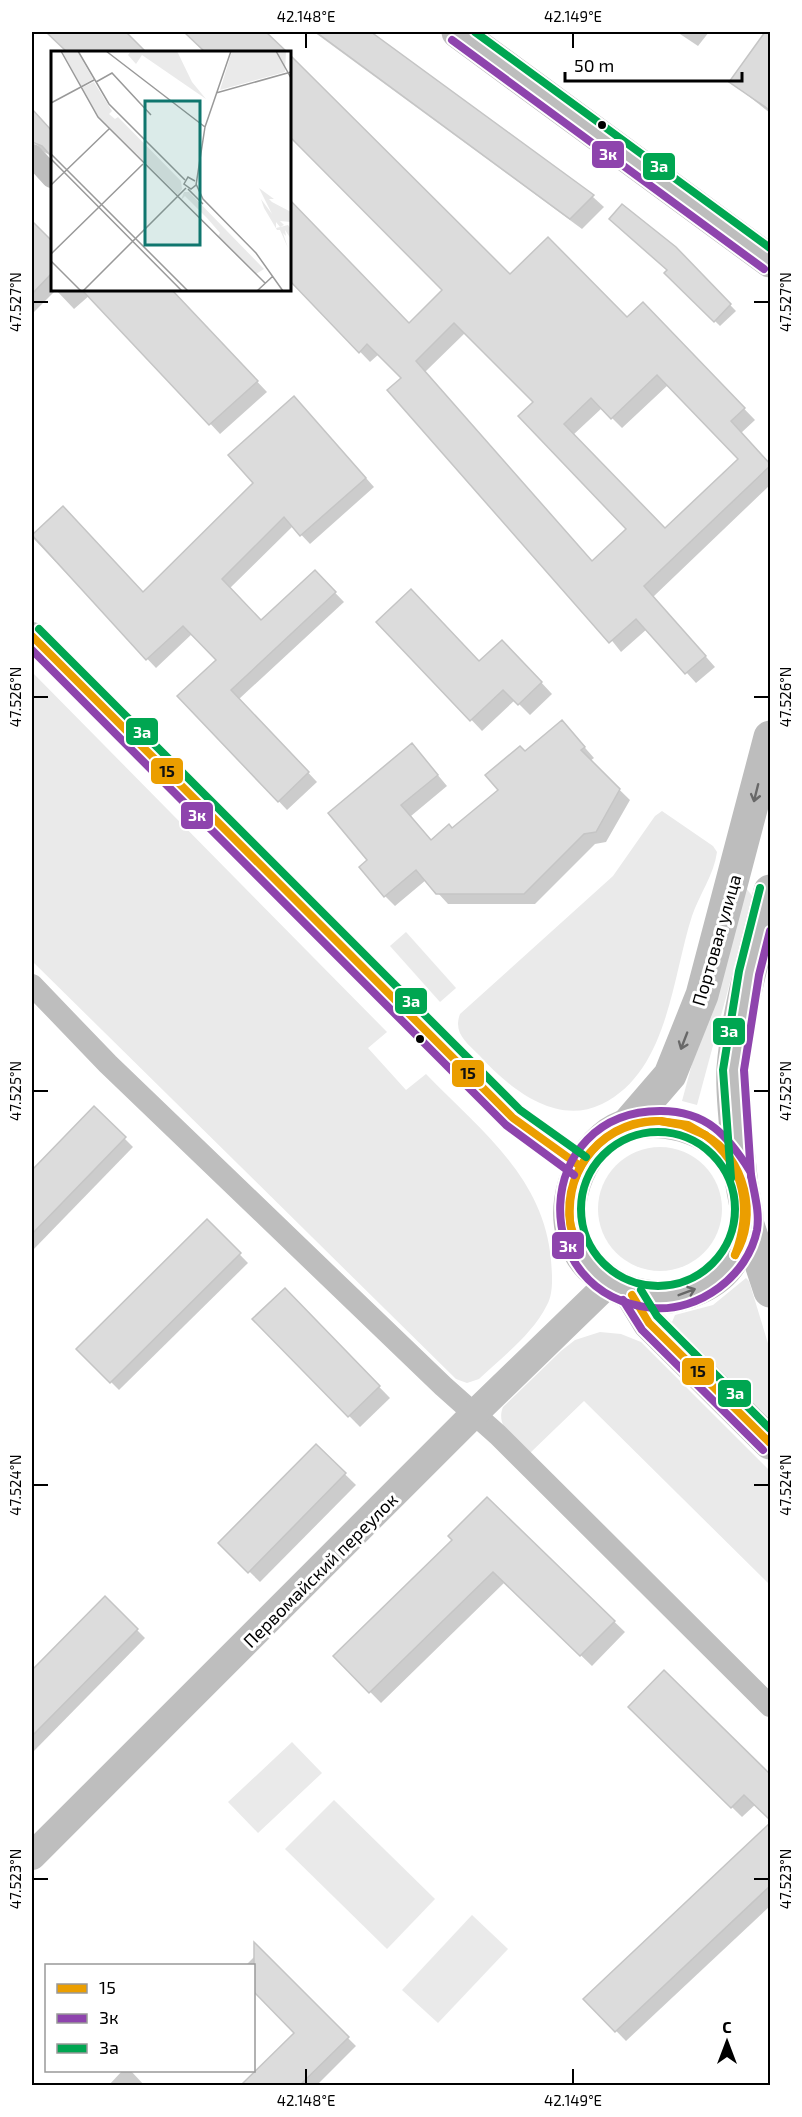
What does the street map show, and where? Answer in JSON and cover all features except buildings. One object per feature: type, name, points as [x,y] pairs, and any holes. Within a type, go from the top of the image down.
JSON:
[{"type":"main road","points":[[458,32],[771,261]]},
{"type":"main road","name":"Портовая улица","points":[[626,1126],[670,1076],[702,995],[771,736]]},
{"type":"main road","points":[[771,891],[749,973],[733,1070],[741,1177],[747,1222],[771,1292]]},
{"type":"main road","points":[[741,1177],[724,1149],[695,1128],[659,1120],[626,1126],[605,1137],[580,1166],[569,1203],[571,1229],[584,1259],[620,1290],[649,1323],[771,1443]]},
{"type":"main road","points":[[620,1290],[668,1299],[710,1283],[728,1266],[743,1240],[747,1222]]},
{"type":"street","points":[[32,155],[51,176]]},
{"type":"street","points":[[32,636],[513,1118],[580,1166]]},
{"type":"street","points":[[32,985],[108,1064],[443,1386],[475,1413],[771,1706]]},
{"type":"street","name":"Первомайский переулок","points":[[32,1856],[475,1413],[620,1290]]},
{"type":"shaded area","points":[[32,672],[387,1032],[368,1048],[406,1090],[426,1074],[487,1136],[523,1179],[546,1230],[551,1260],[551,1294],[541,1316],[533,1326],[479,1379],[467,1383],[456,1379],[32,961]]},
{"type":"shaded area","points":[[662,811],[713,846],[717,852],[713,869],[692,916],[664,1021],[654,1047],[641,1070],[624,1089],[602,1104],[584,1110],[567,1111],[550,1107],[518,1091],[470,1046],[462,1037],[458,1027],[460,1014],[613,876],[655,816]]},
{"type":"shaded area","points":[[746,888],[753,897],[697,1105],[682,1101],[738,893]]},
{"type":"shaded area","points":[[406,932],[456,988],[440,1002],[390,946]]},
{"type":"shaded area","points":[[660,1147],[684,1151],[704,1165],[718,1185],[722,1209],[718,1233],[704,1253],[684,1267],[660,1271],[636,1267],[616,1253],[602,1233],[598,1209],[602,1185],[616,1165],[636,1151]]},
{"type":"shaded area","points":[[746,1278],[749,1281],[770,1350],[770,1420],[672,1322],[675,1315],[713,1305]]},
{"type":"shaded area","points":[[600,1332],[621,1334],[641,1342],[770,1471],[770,1585],[584,1401],[529,1454],[508,1433],[502,1421],[503,1407],[575,1340]]},
{"type":"shaded area","points":[[292,1742],[322,1773],[258,1833],[228,1802]]},
{"type":"shaded area","points":[[334,1800],[435,1899],[387,1949],[285,1849]]},
{"type":"shaded area","points":[[472,1915],[508,1949],[438,2023],[402,1990]]},
{"type":"transit line","name":"3а","points":[[475,32],[770,248]]},
{"type":"transit line","name":"3к","points":[[452,40],[764,269]]},
{"type":"transit line","name":"3а","points":[[39,629],[520,1110],[586,1157]]},
{"type":"transit line","name":"15","points":[[32,636],[513,1118],[580,1166]]},
{"type":"transit line","name":"3к","points":[[32,650],[506,1125],[574,1175]]},
{"type":"transit line","name":"3а","points":[[731,1178],[723,1070],[739,971],[760,888]]},
{"type":"transit line","name":"3к","points":[[751,1176],[744,1070],[759,975],[770,931]]},
{"type":"transit line","name":"3к","points":[[750,1171],[724,1137],[704,1121],[691,1115],[661,1111],[618,1119],[587,1140],[568,1170],[560,1205],[565,1240],[582,1272],[611,1296],[653,1308],[670,1308],[687,1304],[719,1288],[732,1276],[752,1247],[758,1216],[751,1175]]},
{"type":"transit line","name":"15","points":[[578,1248],[571,1225],[569,1203],[574,1181],[584,1161],[598,1144],[616,1131],[637,1123],[660,1121]]},
{"type":"transit line","name":"15","points":[[578,1248],[571,1228],[570,1201],[574,1182],[582,1165],[592,1150],[606,1138],[640,1123],[660,1121]]},
{"type":"transit line","name":"15","points":[[660,1121],[682,1125],[705,1135]]},
{"type":"transit line","name":"15","points":[[660,1121],[688,1125],[705,1135]]},
{"type":"transit line","name":"3а","points":[[658,1132],[687,1138],[701,1145],[712,1155],[722,1166],[729,1180],[735,1209],[729,1238],[722,1252],[712,1263],[701,1273],[687,1280],[658,1286],[629,1280],[615,1273],[604,1263],[594,1252],[587,1238],[581,1209],[587,1180],[594,1166],[604,1155],[615,1145],[629,1138],[658,1132]]},
{"type":"transit line","name":"15","points":[[705,1135],[719,1145],[730,1158],[744,1189],[747,1206],[746,1223],[735,1255]]},
{"type":"transit line","name":"15","points":[[705,1135],[729,1160],[742,1189],[743,1221],[735,1255]]},
{"type":"transit line","name":"3а","points":[[641,1290],[657,1316],[770,1429]]},
{"type":"transit line","name":"15","points":[[632,1295],[649,1323],[770,1443]]},
{"type":"transit line","name":"3к","points":[[623,1300],[642,1330],[763,1450]]}]
